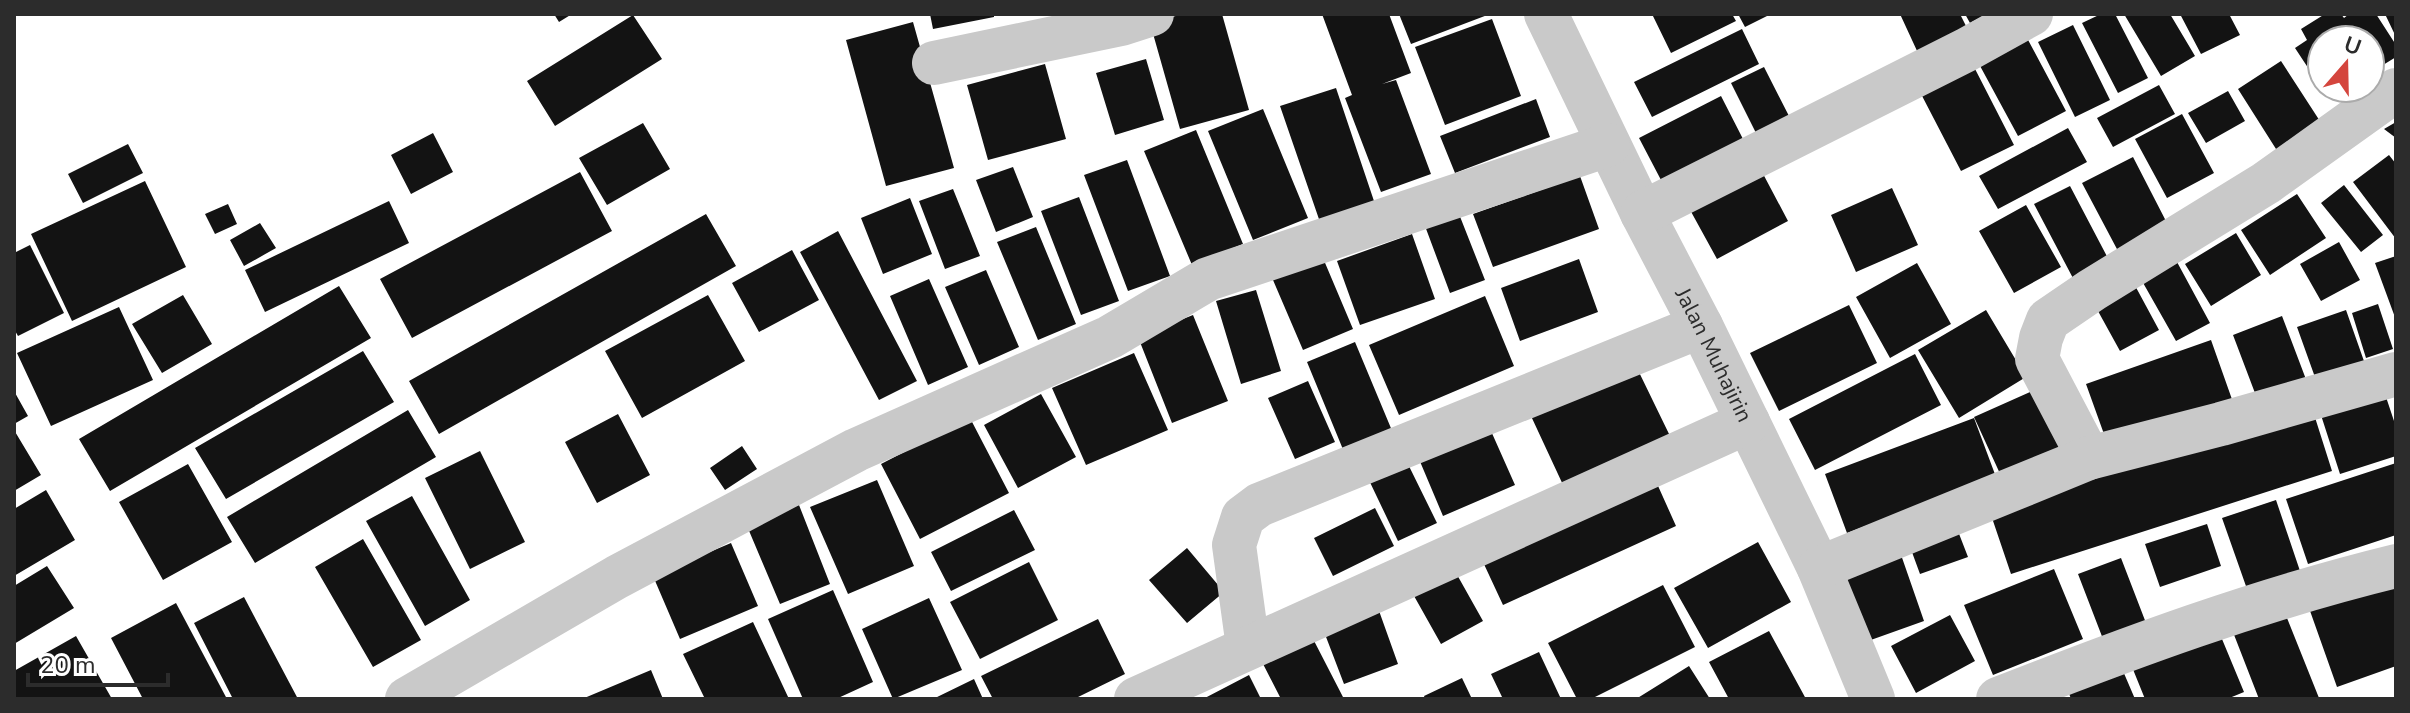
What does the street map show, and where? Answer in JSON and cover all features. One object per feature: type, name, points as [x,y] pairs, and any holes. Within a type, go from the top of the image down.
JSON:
[{"type":"street","points":[[934,63],[1121,24],[1152,14]]},
{"type":"street","name":"Jalan Muhajirin","points":[[1546,14],[1819,568],[1873,699]]},
{"type":"street","points":[[1642,213],[1966,50],[2031,14]]},
{"type":"street","points":[[2089,458],[2037,359],[2048,320],[2266,183],[2396,90]]},
{"type":"street","points":[[407,699],[617,577],[856,450],[1110,337],[1208,279],[1608,145]]},
{"type":"street","points":[[1248,647],[1234,545],[1243,517],[1259,505],[1701,326]]},
{"type":"street","points":[[1819,568],[2089,458],[2396,374]]},
{"type":"street","points":[[1136,699],[1748,422]]},
{"type":"street","points":[[1998,699],[2141,643],[2306,588],[2396,566]]},
{"type":"building","points":[[554,14],[572,14],[559,22]]},
{"type":"building","points":[[930,14],[994,14],[994,17],[933,29]]},
{"type":"building","points":[[1183,14],[1222,14],[1249,110],[1180,129],[1150,23]]},
{"type":"building","points":[[1322,14],[1389,14],[1411,73],[1382,84],[1396,80],[1431,174],[1381,192],[1345,98],[1352,95]]},
{"type":"building","points":[[1399,14],[1490,14],[1411,44]]},
{"type":"building","points":[[1652,14],[1732,14],[1736,21],[1671,53]]},
{"type":"building","points":[[1738,14],[1771,14],[1745,27]]},
{"type":"building","points":[[1900,14],[1960,14],[1968,30],[1918,53]]},
{"type":"building","points":[[1965,14],[1987,14],[1970,23]]},
{"type":"building","points":[[2101,14],[2115,14],[2148,78],[2118,93],[2082,23]]},
{"type":"building","points":[[2124,14],[2170,14],[2195,56],[2161,76]]},
{"type":"building","points":[[2180,14],[2229,14],[2240,35],[2201,54]]},
{"type":"building","points":[[2325,14],[2341,14],[2344,18],[2349,14],[2376,14],[2382,24],[2309,24]]},
{"type":"building","points":[[2385,14],[2396,14],[2396,37]]},
{"type":"building","points":[[633,15],[662,59],[555,126],[527,81]]},
{"type":"building","points":[[1492,19],[1521,96],[1445,125],[1415,47]]},
{"type":"building","points":[[913,22],[954,168],[886,186],[846,40]]},
{"type":"building","points":[[2073,25],[2110,100],[2075,117],[2038,42]]},
{"type":"building","points":[[1742,29],[1759,64],[1652,117],[1634,82]]},
{"type":"building","points":[[2386,30],[2396,45],[2396,57],[2386,63]]},
{"type":"building","points":[[2027,38],[2066,111],[2018,136],[1979,64]]},
{"type":"building","points":[[2306,41],[2306,65],[2295,48]]},
{"type":"building","points":[[1146,59],[1164,120],[1115,135],[1096,73]]},
{"type":"building","points":[[2281,61],[2327,132],[2283,160],[2238,89]]},
{"type":"building","points":[[1045,64],[1066,139],[988,160],[967,85]]},
{"type":"building","points":[[1973,65],[2014,145],[1961,171],[1920,92]]},
{"type":"building","points":[[1764,67],[1790,118],[1757,135],[1731,83]]},
{"type":"building","points":[[2159,85],[2175,114],[2113,147],[2097,118]]},
{"type":"building","points":[[1336,88],[1376,207],[1321,225],[1280,106]]},
{"type":"building","points":[[2228,91],[2245,121],[2206,143],[2188,113]]},
{"type":"building","points":[[1721,96],[1743,139],[1661,180],[1639,138]]},
{"type":"building","points":[[1536,99],[1550,137],[1455,173],[1440,136]]},
{"type":"building","points":[[1263,109],[1308,218],[1253,240],[1208,131]]},
{"type":"building","points":[[2182,114],[2214,173],[2167,198],[2135,139]]},
{"type":"building","points":[[2396,122],[2396,138],[2384,129]]},
{"type":"building","points":[[643,123],[670,169],[607,205],[579,158]]},
{"type":"building","points":[[2068,128],[2087,162],[1998,209],[1979,176]]},
{"type":"building","points":[[1196,130],[1243,244],[1192,265],[1144,151]]},
{"type":"building","points":[[433,133],[453,172],[411,194],[391,155]]},
{"type":"building","points":[[128,144],[143,173],[83,203],[68,174]]},
{"type":"building","points":[[2389,155],[2396,164],[2396,239],[2353,182]]},
{"type":"building","points":[[2133,157],[2168,225],[2118,251],[2082,183]]},
{"type":"building","points":[[1127,160],[1170,276],[1128,291],[1084,175]]},
{"type":"building","points":[[1013,167],[1033,217],[996,232],[976,180]]},
{"type":"building","points":[[1761,170],[1788,221],[1717,259],[1689,208]]},
{"type":"building","points":[[580,172],[612,231],[412,338],[380,279]]},
{"type":"building","points":[[1580,176],[1599,229],[1493,267],[1473,214]]},
{"type":"building","points":[[145,181],[186,267],[72,321],[31,234]]},
{"type":"building","points":[[2344,185],[2383,235],[2361,252],[2321,203]]},
{"type":"building","points":[[2070,186],[2111,264],[2075,282],[2034,204]]},
{"type":"building","points":[[1892,188],[1918,245],[1856,272],[1831,215]]},
{"type":"building","points":[[953,189],[980,256],[945,269],[919,201]]},
{"type":"building","points":[[2297,194],[2326,238],[2270,275],[2241,230]]},
{"type":"building","points":[[1079,197],[1119,301],[1081,315],[1041,211]]},
{"type":"building","points":[[910,198],[932,254],[883,274],[861,218]]},
{"type":"building","points":[[389,201],[409,243],[265,312],[245,270]]},
{"type":"building","points":[[228,204],[237,224],[215,234],[205,214]]},
{"type":"building","points":[[2026,205],[2061,267],[2014,293],[1979,231]]},
{"type":"building","points":[[706,214],[736,266],[439,434],[409,381]]},
{"type":"building","points":[[1459,214],[1485,280],[1450,293],[1425,226]]},
{"type":"building","points":[[260,223],[276,248],[244,266],[230,240]]},
{"type":"building","points":[[1036,227],[1076,324],[1038,340],[997,242]]},
{"type":"building","points":[[838,231],[917,381],[879,400],[800,252]]},
{"type":"building","points":[[2236,233],[2261,275],[2211,306],[2185,264]]},
{"type":"building","points":[[1412,234],[1435,299],[1360,325],[1337,261]]},
{"type":"building","points":[[2339,242],[2360,280],[2321,301],[2300,264]]},
{"type":"building","points":[[30,245],[64,313],[18,336],[14,329],[14,253]]},
{"type":"building","points":[[792,250],[819,300],[759,332],[732,283]]},
{"type":"building","points":[[1320,251],[1353,329],[1303,350],[1270,273]]},
{"type":"building","points":[[2396,256],[2396,320],[2375,263]]},
{"type":"building","points":[[1579,259],[1598,312],[1520,341],[1501,288]]},
{"type":"building","points":[[2177,262],[2210,323],[2176,341],[2142,281]]},
{"type":"building","points":[[1917,263],[1951,324],[1890,358],[1856,297]]},
{"type":"building","points":[[986,270],[1019,347],[979,365],[945,287]]},
{"type":"building","points":[[929,279],[968,367],[928,385],[890,296]]},
{"type":"building","points":[[2132,280],[2159,330],[2120,351],[2093,302]]},
{"type":"building","points":[[339,286],[371,338],[110,491],[79,439]]},
{"type":"building","points":[[1256,290],[1281,371],[1241,384],[1216,301]]},
{"type":"building","points":[[183,295],[212,344],[162,373],[132,324]]},
{"type":"building","points":[[708,295],[745,361],[642,418],[605,351]]},
{"type":"building","points":[[1485,296],[1514,366],[1399,415],[1369,345]]},
{"type":"building","points":[[2378,304],[2393,349],[2366,358],[2352,313]]},
{"type":"building","points":[[1849,305],[1877,363],[1779,411],[1750,353]]},
{"type":"building","points":[[119,307],[153,380],[51,426],[17,353]]},
{"type":"building","points":[[1986,310],[2026,377],[1959,418],[1918,350]]},
{"type":"building","points":[[2346,310],[2365,364],[2316,380],[2297,327]]},
{"type":"building","points":[[1193,315],[1228,401],[1172,423],[1138,337]]},
{"type":"building","points":[[2282,316],[2307,382],[2258,401],[2233,335]]},
{"type":"building","points":[[2211,340],[2234,405],[2109,448],[2086,384]]},
{"type":"building","points":[[1355,342],[1398,445],[1349,464],[1307,362]]},
{"type":"building","points":[[363,351],[394,402],[226,499],[195,448]]},
{"type":"building","points":[[1134,353],[1168,430],[1086,465],[1052,388]]},
{"type":"building","points":[[1915,354],[1941,405],[1815,470],[1789,419]]},
{"type":"building","points":[[1636,366],[1670,436],[1564,487],[1531,416]]},
{"type":"building","points":[[1308,381],[1335,442],[1295,459],[1268,398]]},
{"type":"building","points":[[2041,387],[2069,446],[2002,478],[1974,417]]},
{"type":"building","points":[[14,391],[28,416],[14,424]]},
{"type":"building","points":[[2384,391],[2396,427],[2396,456],[2340,474],[2320,412]]},
{"type":"building","points":[[1041,394],[1076,457],[1018,488],[984,425]]},
{"type":"building","points":[[2312,408],[2332,471],[2011,574],[1990,512]]},
{"type":"building","points":[[408,410],[436,457],[255,563],[227,517]]},
{"type":"building","points":[[618,414],[650,475],[597,503],[565,442]]},
{"type":"building","points":[[970,418],[1009,493],[920,539],[881,464]]},
{"type":"building","points":[[1974,418],[1996,477],[1847,533],[1825,474]]},
{"type":"building","points":[[1487,422],[1515,485],[1443,516],[1416,452]]},
{"type":"building","points":[[14,430],[41,475],[14,491]]},
{"type":"building","points":[[742,446],[757,469],[725,490],[710,468]]},
{"type":"building","points":[[480,451],[525,542],[470,569],[425,478]]},
{"type":"building","points":[[1405,458],[1437,523],[1398,541],[1367,476]]},
{"type":"building","points":[[2396,463],[2396,535],[2308,564],[2286,499]]},
{"type":"building","points":[[188,464],[232,542],[163,580],[119,502]]},
{"type":"building","points":[[1650,468],[1676,526],[1503,605],[1476,547]]},
{"type":"building","points":[[877,480],[914,566],[848,594],[810,507]]},
{"type":"building","points":[[46,490],[75,540],[14,576],[14,509]]},
{"type":"building","points":[[412,496],[470,600],[425,626],[366,521]]},
{"type":"building","points":[[2276,500],[2300,571],[2247,589],[2222,518]]},
{"type":"building","points":[[799,505],[830,584],[780,604],[747,526]]},
{"type":"building","points":[[1375,508],[1394,546],[1333,576],[1314,538]]},
{"type":"building","points":[[1014,510],[1035,550],[951,591],[931,552]]},
{"type":"building","points":[[2207,524],[2221,566],[2160,587],[2145,544]]},
{"type":"building","points":[[1956,526],[1968,557],[1920,574],[1909,544]]},
{"type":"building","points":[[363,539],[421,640],[373,667],[315,567]]},
{"type":"building","points":[[1758,542],[1791,602],[1708,648],[1674,588]]},
{"type":"building","points":[[731,543],[758,606],[680,639],[653,576]]},
{"type":"building","points":[[1187,548],[1224,592],[1187,623],[1149,580]]},
{"type":"building","points":[[1899,549],[1924,621],[1868,641],[1842,569]]},
{"type":"building","points":[[2121,558],[2146,623],[2103,639],[2078,574]]},
{"type":"building","points":[[1029,562],[1058,620],[980,659],[950,602]]},
{"type":"building","points":[[1451,564],[1483,621],[1441,644],[1409,587]]},
{"type":"building","points":[[47,566],[74,608],[14,644],[14,586]]},
{"type":"building","points":[[2054,569],[2083,639],[1993,675],[1964,605]]},
{"type":"building","points":[[2396,577],[2396,666],[2337,687],[2309,608]]},
{"type":"building","points":[[1663,585],[1695,647],[1591,699],[1577,699],[1548,643]]},
{"type":"building","points":[[833,590],[873,682],[836,699],[803,699],[768,619]]},
{"type":"building","points":[[244,597],[298,699],[233,699],[194,623]]},
{"type":"building","points":[[929,598],[962,670],[893,699],[862,629]]},
{"type":"building","points":[[176,603],[227,699],[143,699],[111,638]]},
{"type":"building","points":[[1378,608],[1398,664],[1344,684],[1323,629]]},
{"type":"building","points":[[2283,608],[2319,698],[2259,699],[2231,627]]},
{"type":"building","points":[[1950,615],[1975,661],[1916,693],[1891,646]]},
{"type":"building","points":[[1098,619],[1125,674],[1074,699],[993,699],[981,676]]},
{"type":"building","points":[[753,622],[789,699],[705,699],[683,654]]},
{"type":"building","points":[[2217,627],[2244,692],[2227,699],[2145,699],[2130,662]]},
{"type":"building","points":[[1769,631],[1806,699],[1729,699],[1709,662]]},
{"type":"building","points":[[1311,635],[1344,699],[1281,699],[1261,660]]},
{"type":"building","points":[[76,636],[112,699],[14,699],[14,671]]},
{"type":"building","points":[[1539,652],[1561,699],[1503,699],[1491,674]]},
{"type":"building","points":[[2120,664],[2135,699],[2071,699],[2066,685]]},
{"type":"building","points":[[1689,666],[1710,699],[1636,699]]},
{"type":"building","points":[[651,670],[663,699],[582,699]]},
{"type":"building","points":[[1249,675],[1261,699],[1203,699]]},
{"type":"building","points":[[1462,678],[1472,699],[1425,699],[1424,696]]},
{"type":"building","points":[[974,679],[983,699],[933,699]]}]
